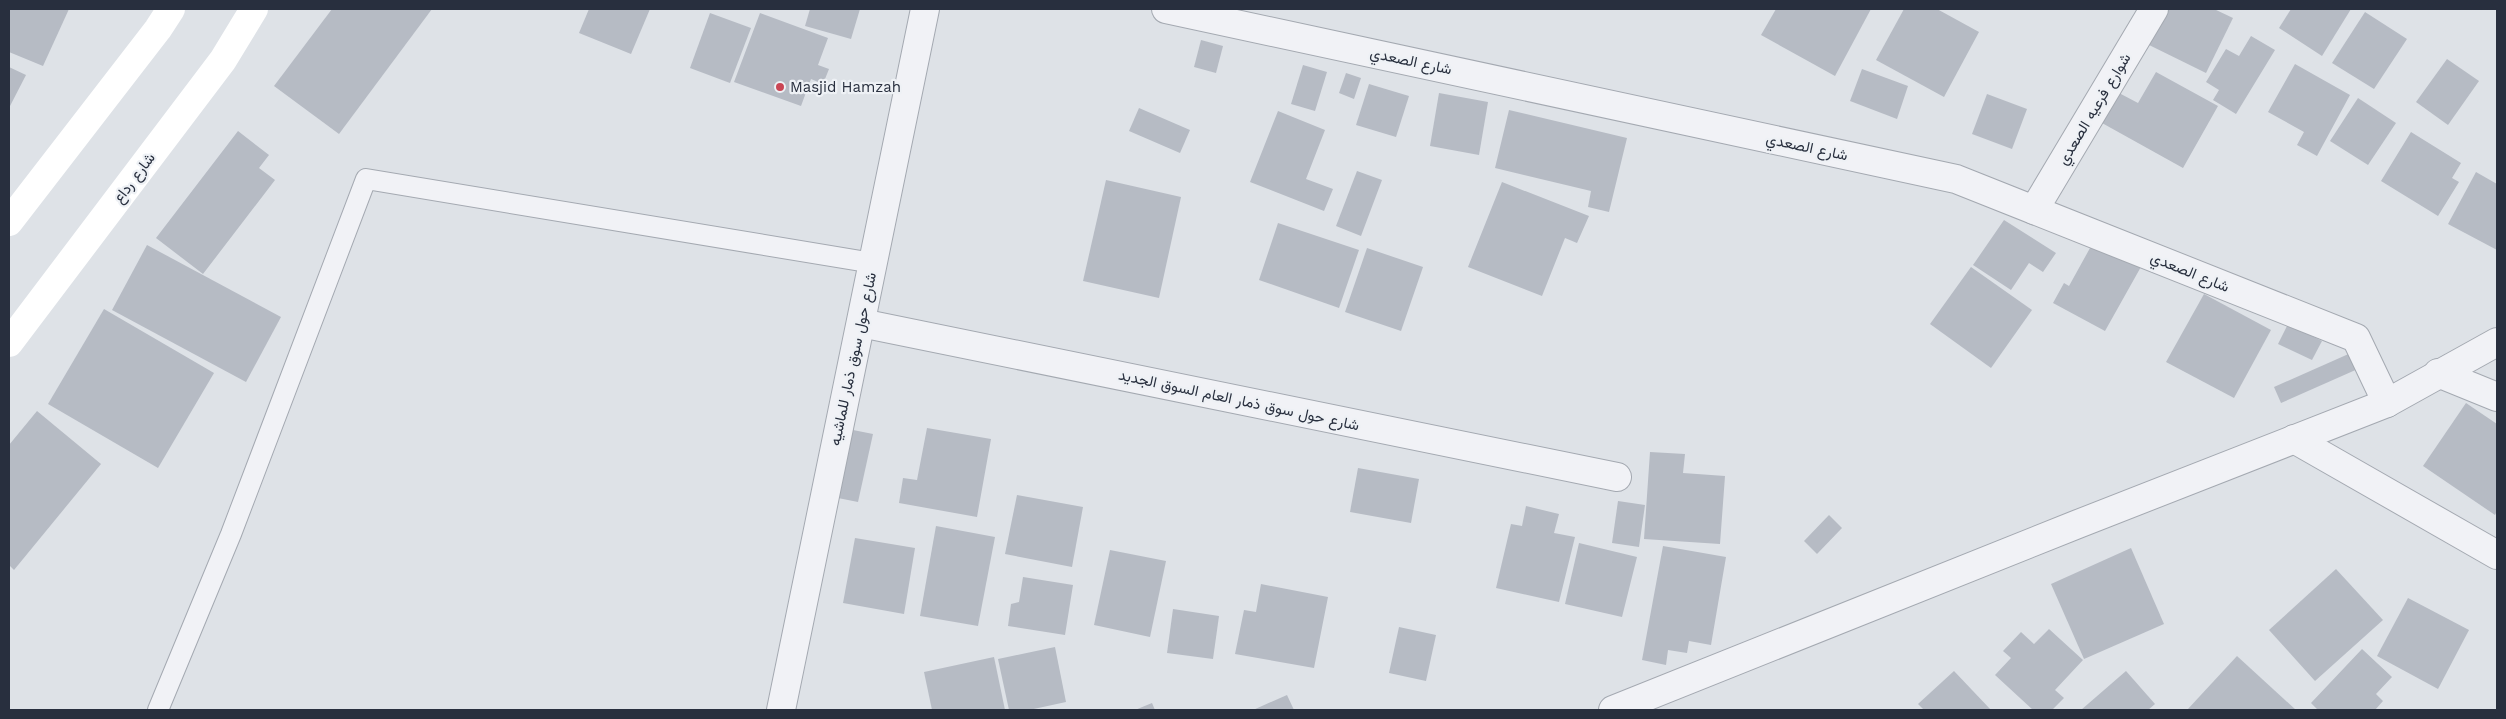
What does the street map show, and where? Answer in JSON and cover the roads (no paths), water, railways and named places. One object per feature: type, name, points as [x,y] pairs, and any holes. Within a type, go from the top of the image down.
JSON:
[{"type":"main road","points":[[9,222],[158,29],[171,9]]},
{"type":"main road","name":"شارع رداع","points":[[9,343],[223,60],[254,9]]},
{"type":"street","name":"شارع حول سوق ذمار للماشيه","points":[[781,710],[925,9]]},
{"type":"street","name":"شارع الصعدي","points":[[1166,9],[1956,179],[2356,338],[2387,403]]},
{"type":"street","name":"شوارع فرعيه الصعدي","points":[[2034,210],[2154,9]]},
{"type":"street","name":"شارع حول سوق ذمار العام السوق الجديد","points":[[861,323],[1617,477]]},
{"type":"street","points":[[1613,710],[2387,403],[2497,342]]},
{"type":"street","points":[[2438,374],[2497,397]]},
{"type":"street","points":[[2294,439],[2497,555]]},
{"type":"lane","points":[[158,710],[231,534],[366,179],[873,263]]},
{"type":"place","name":"Masjid Hamzah","points":[[780,87]]}]
